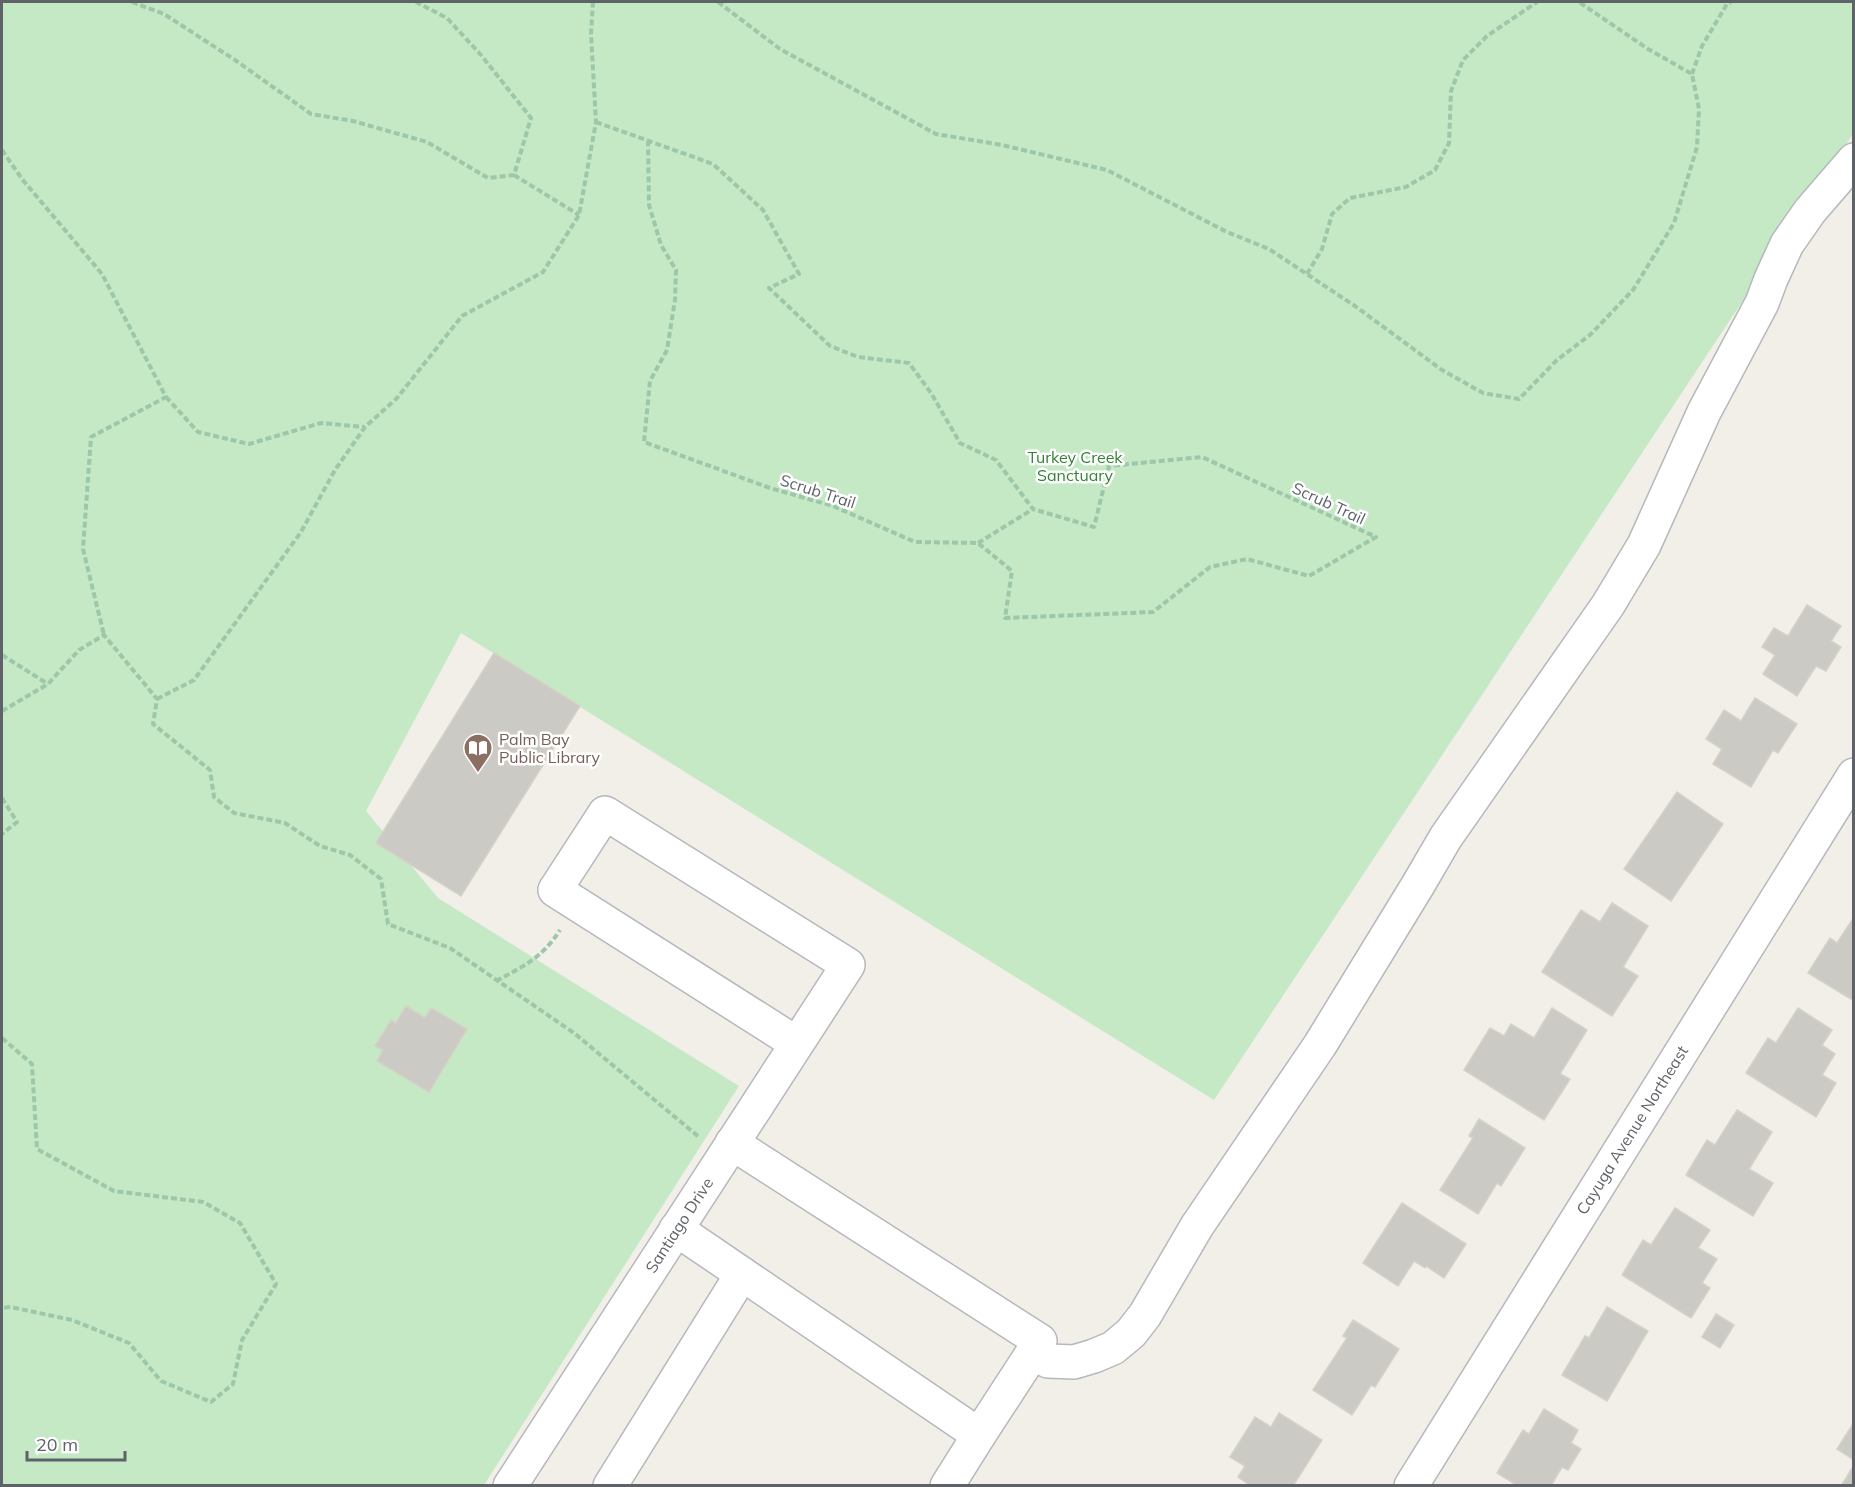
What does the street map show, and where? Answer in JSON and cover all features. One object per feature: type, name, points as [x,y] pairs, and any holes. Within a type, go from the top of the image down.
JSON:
[{"type":"street","points":[[1033,1352],[1048,1361],[1074,1362],[1094,1356],[1113,1348],[1131,1333],[1144,1316],[1197,1226],[1320,1045],[1446,837],[1608,606],[1644,545],[1704,412],[1762,303],[1787,244],[1810,211],[1854,160]]},
{"type":"street","name":"Cayuga Avenue Northeast","points":[[1411,1485],[1854,775]]},
{"type":"street","name":"Santiago Drive","points":[[510,1485],[848,965],[605,813],[555,890],[578,905]]},
{"type":"street","points":[[578,905],[796,1043]]},
{"type":"street","points":[[727,1150],[1040,1341],[947,1485]]},
{"type":"street","points":[[676,1229],[979,1435]]},
{"type":"street","points":[[610,1485],[742,1274]]},
{"type":"path","points":[[132,2],[164,14],[235,60],[311,114],[353,121],[427,142],[488,178],[514,175],[579,215]]},
{"type":"path","points":[[416,2],[447,18],[481,55],[531,118],[514,175]]},
{"type":"path","points":[[157,699],[194,680],[301,532],[335,470],[365,427],[397,398],[462,316],[543,272],[579,215],[596,122],[591,34],[593,2]]},
{"type":"path","points":[[718,2],[780,49],[936,134],[1002,145],[1107,170],[1227,232],[1269,249],[1442,370],[1483,393],[1519,399],[1557,360],[1590,334],[1633,290],[1674,223],[1697,147],[1699,109],[1692,74],[1702,46],[1727,4],[1731,2]]},
{"type":"path","points":[[1307,274],[1322,249],[1332,214],[1350,198],[1406,187],[1435,170],[1449,143],[1451,91],[1463,60],[1486,36],[1537,2]]},
{"type":"path","points":[[1579,2],[1648,49],[1692,74]]},
{"type":"path","points":[[596,122],[713,164],[763,210],[799,273],[769,288],[830,346],[858,357],[909,363],[931,393],[960,443],[996,460],[1033,509],[978,543]]},
{"type":"path","name":"Scrub Trail","points":[[648,141],[649,205],[661,245],[676,270],[675,300],[667,350],[650,381],[644,442],[770,488],[832,506],[915,542],[978,543],[1012,571],[1005,618],[1153,612],[1210,567],[1247,559],[1309,576],[1376,537],[1202,457],[1109,466],[1094,528],[1033,509]]},
{"type":"path","points":[[2,150],[22,179],[102,274],[166,397],[198,432],[249,444],[321,423],[365,427]]},
{"type":"path","points":[[166,397],[91,437],[83,549],[104,635],[157,699],[153,724],[210,770],[214,797],[234,813],[285,823],[320,846],[350,855],[381,879],[388,924],[450,948],[574,1034],[727,1150]]},
{"type":"path","points":[[2,711],[48,684],[79,650],[104,635]]},
{"type":"path","points":[[2,655],[48,684]]},
{"type":"path","points":[[2,798],[17,822],[2,834]]},
{"type":"path","points":[[496,981],[528,963],[549,947],[578,905]]},
{"type":"path","points":[[2,1038],[32,1064],[37,1149],[114,1191],[203,1202],[240,1223],[276,1284],[242,1340],[233,1384],[211,1402],[161,1381],[129,1343],[72,1320],[10,1307],[2,1308]]},
{"type":"green space","name":"Turkey Creek Sanctuary","points":[[2,2],[1853,2],[1853,134],[1214,1100],[461,633],[366,811],[438,898],[739,1086],[484,1485],[2,1486]]},
{"type":"building","points":[[1807,605],[1841,626],[1831,641],[1841,647],[1826,671],[1816,666],[1797,696],[1763,674],[1775,655],[1762,647],[1774,628],[1788,636]]},
{"type":"building","name":"Palm Bay Public Library","points":[[494,653],[580,706],[461,896],[376,843]]},
{"type":"building","points":[[1755,698],[1797,724],[1778,753],[1773,750],[1751,787],[1713,764],[1722,749],[1706,739],[1724,710],[1741,721]]},
{"type":"building","points":[[1677,792],[1723,824],[1671,901],[1624,869]]},
{"type":"building","points":[[1612,903],[1648,926],[1623,967],[1638,976],[1612,1016],[1542,972],[1581,910],[1600,922]]},
{"type":"building","points":[[1854,917],[1854,1001],[1808,973],[1830,938],[1837,943]]},
{"type":"building","points":[[406,1006],[425,1018],[431,1008],[467,1029],[429,1092],[377,1061],[383,1050],[375,1046],[391,1020],[396,1023]]},
{"type":"building","points":[[1552,1008],[1587,1030],[1560,1074],[1570,1079],[1544,1120],[1464,1070],[1490,1028],[1504,1036],[1511,1024],[1534,1038]]},
{"type":"building","points":[[1798,1008],[1832,1030],[1822,1045],[1835,1054],[1822,1075],[1836,1083],[1816,1117],[1746,1073],[1768,1038],[1776,1043]]},
{"type":"building","points":[[1737,1110],[1772,1132],[1749,1169],[1773,1183],[1753,1216],[1686,1175],[1707,1140],[1715,1145]]},
{"type":"building","points":[[1479,1119],[1525,1148],[1501,1186],[1497,1183],[1478,1214],[1440,1190],[1473,1138],[1469,1136]]},
{"type":"building","points":[[1402,1203],[1466,1244],[1444,1278],[1414,1261],[1398,1286],[1363,1263]]},
{"type":"building","points":[[1675,1208],[1710,1230],[1698,1248],[1717,1259],[1702,1283],[1710,1288],[1691,1318],[1622,1275],[1643,1240],[1651,1245]]},
{"type":"building","points":[[1607,1307],[1648,1331],[1607,1401],[1562,1375],[1585,1336],[1589,1338]]},
{"type":"building","points":[[1716,1314],[1734,1325],[1720,1348],[1702,1337]]},
{"type":"building","points":[[1353,1320],[1399,1349],[1375,1387],[1371,1385],[1352,1415],[1313,1390],[1347,1338],[1343,1336]]},
{"type":"building","points":[[1544,1409],[1578,1430],[1571,1443],[1581,1449],[1568,1470],[1562,1467],[1551,1486],[1518,1486],[1497,1473],[1523,1430],[1529,1434]]},
{"type":"building","points":[[1279,1413],[1322,1440],[1293,1486],[1251,1486],[1238,1477],[1245,1466],[1230,1457],[1255,1417],[1271,1427]]},
{"type":"building","points":[[1854,1422],[1854,1460],[1837,1449]]},
{"type":"building","points":[[1854,1465],[1854,1486],[1841,1486]]},
{"type":"place","name":"Palm Bay Public Library","points":[[478,774]]}]
